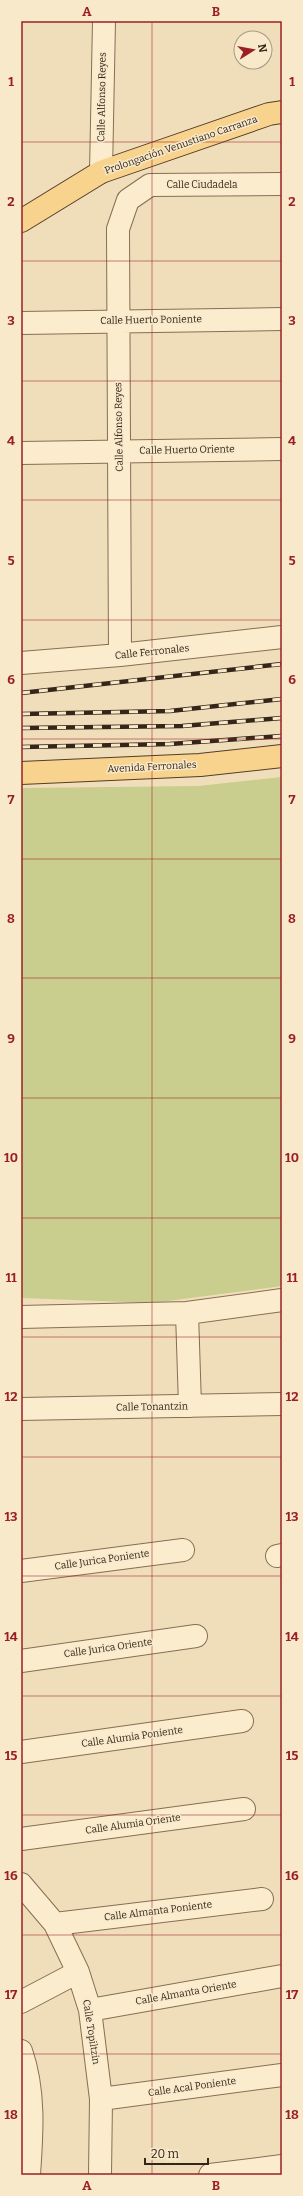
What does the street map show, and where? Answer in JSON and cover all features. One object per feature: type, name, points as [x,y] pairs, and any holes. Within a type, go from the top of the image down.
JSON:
[{"type":"main road","name":"Prolongación Venustiano Carranza","points":[[21,221],[101,172],[269,114],[282,112]]},
{"type":"main road","name":"Avenida Ferronales","points":[[21,773],[200,765],[282,756]]},
{"type":"street","name":"Calle Alfonso Reyes","points":[[101,172],[104,21]]},
{"type":"street","name":"Calle Ciudadela","points":[[128,200],[150,185],[282,184]]},
{"type":"street","name":"Calle Alfonso Reyes","points":[[120,656],[118,229],[128,200]]},
{"type":"street","name":"Calle Huerto Poniente","points":[[21,323],[118,320],[282,319]]},
{"type":"street","name":"Calle Huerto Oriente","points":[[21,453],[282,449]]},
{"type":"street","name":"Calle Ferronales","points":[[21,663],[120,656],[282,637]]},
{"type":"street","points":[[21,1317],[187,1313],[282,1300]]},
{"type":"street","points":[[187,1313],[190,1406]]},
{"type":"street","name":"Calle Tonantzin","points":[[21,1409],[282,1404]]},
{"type":"street","name":"Calle Jurica Poniente","points":[[21,1571],[183,1550]]},
{"type":"street","name":"Calle Jurica Oriente","points":[[21,1661],[196,1636]]},
{"type":"street","name":"Calle Alumia Poniente","points":[[21,1752],[242,1721]]},
{"type":"street","name":"Calle Alumia Oriente","points":[[21,1839],[244,1809]]},
{"type":"street","name":"Calle Topiltzin","points":[[21,1884],[55,1924],[78,1972],[90,2010],[101,2099],[100,2175]]},
{"type":"street","name":"Calle Almanta Poniente","points":[[55,1924],[262,1899]]},
{"type":"street","points":[[21,2002],[78,1972]]},
{"type":"street","name":"Calle Almanta Oriente","points":[[90,2010],[282,1976]]},
{"type":"street","points":[[21,2051],[26,2065],[33,2123],[29,2175]]},
{"type":"street","name":"Calle Acal Poniente","points":[[101,2099],[282,2075]]},
{"type":"street","points":[[210,2175],[282,2166]]},
{"type":"green space","points":[[282,777],[282,1286],[152,1303],[21,1298],[21,788],[198,786]]},
{"type":"railway","points":[[21,693],[282,664]]},
{"type":"railway","points":[[21,714],[170,711],[282,699]]},
{"type":"railway","points":[[21,728],[182,726],[282,718]]},
{"type":"railway","points":[[21,747],[170,744],[282,736]]}]
